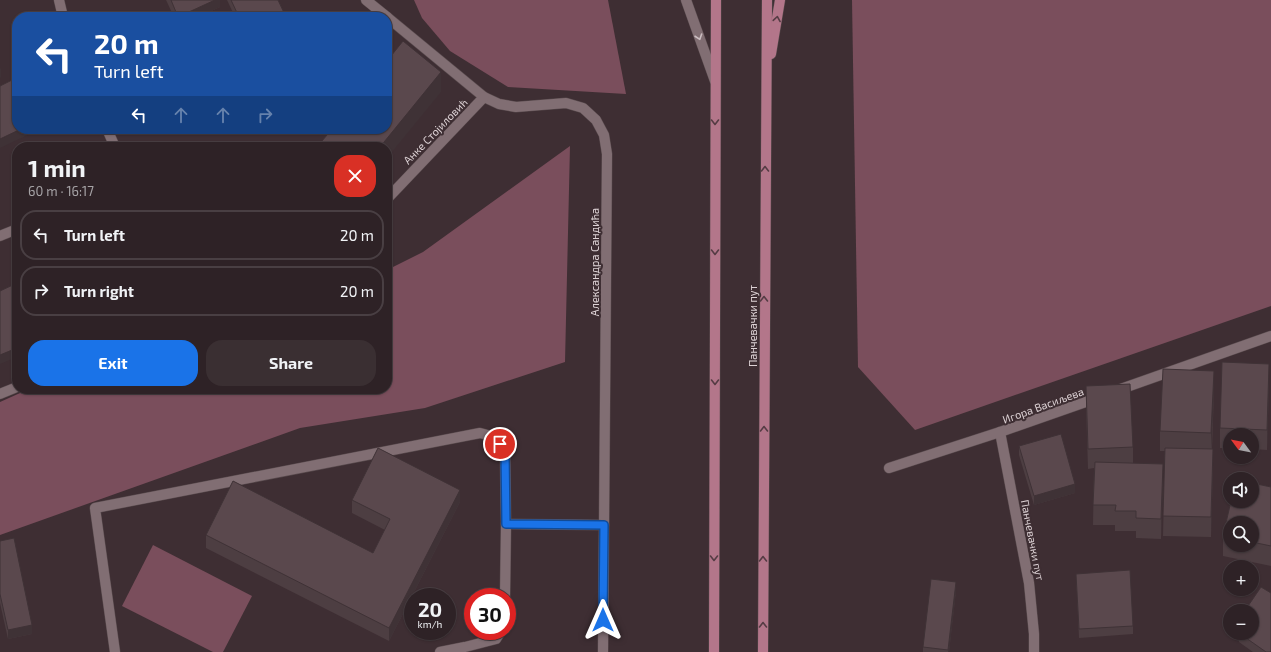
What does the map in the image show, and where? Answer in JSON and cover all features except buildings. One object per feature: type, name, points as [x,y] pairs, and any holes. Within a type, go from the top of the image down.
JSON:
[{"type":"main road","points":[[714,652],[716,0]]},
{"type":"main road","name":"Панчевачки пут","points":[[763,652],[767,0]]},
{"type":"main road","points":[[766,86],[780,0]]},
{"type":"street","points":[[59,0],[62,12]]},
{"type":"street","name":"Александра Сандића","points":[[366,0],[381,12]]},
{"type":"street","points":[[686,0],[716,83]]},
{"type":"street","name":"Александра Сандића","points":[[392,21],[484,97],[499,104],[516,107],[566,103],[583,108],[596,120],[604,135],[607,154],[603,652]]},
{"type":"street","name":"Анке Стојиловић","points":[[392,194],[484,97]]},
{"type":"street","points":[[0,236],[12,231]]},
{"type":"street","name":"Игора Васиљева","points":[[889,468],[1000,432],[1271,336]]},
{"type":"street","points":[[0,394],[12,389]]},
{"type":"street","name":"Панчевачки пут","points":[[1000,432],[1029,583],[1034,634],[1034,652]]},
{"type":"street","points":[[115,652],[95,508],[480,433],[495,437],[505,452],[505,588]]},
{"type":"street","points":[[506,524],[604,525]]},
{"type":"street","points":[[440,652],[492,640]]},
{"type":"shaded area","points":[[414,0],[608,0],[626,94],[508,87],[450,51],[422,18]]},
{"type":"shaded area","points":[[852,0],[1271,0],[1271,306],[915,430],[858,367]]},
{"type":"shaded area","points":[[570,146],[565,362],[425,408],[300,428],[0,535],[0,402],[18,394],[392,394],[392,268],[423,252]]},
{"type":"shaded area","points":[[153,545],[252,596],[223,652],[213,652],[122,606]]},
{"type":"route","points":[[500,444],[505,452],[506,524],[604,525],[603,620]]}]
